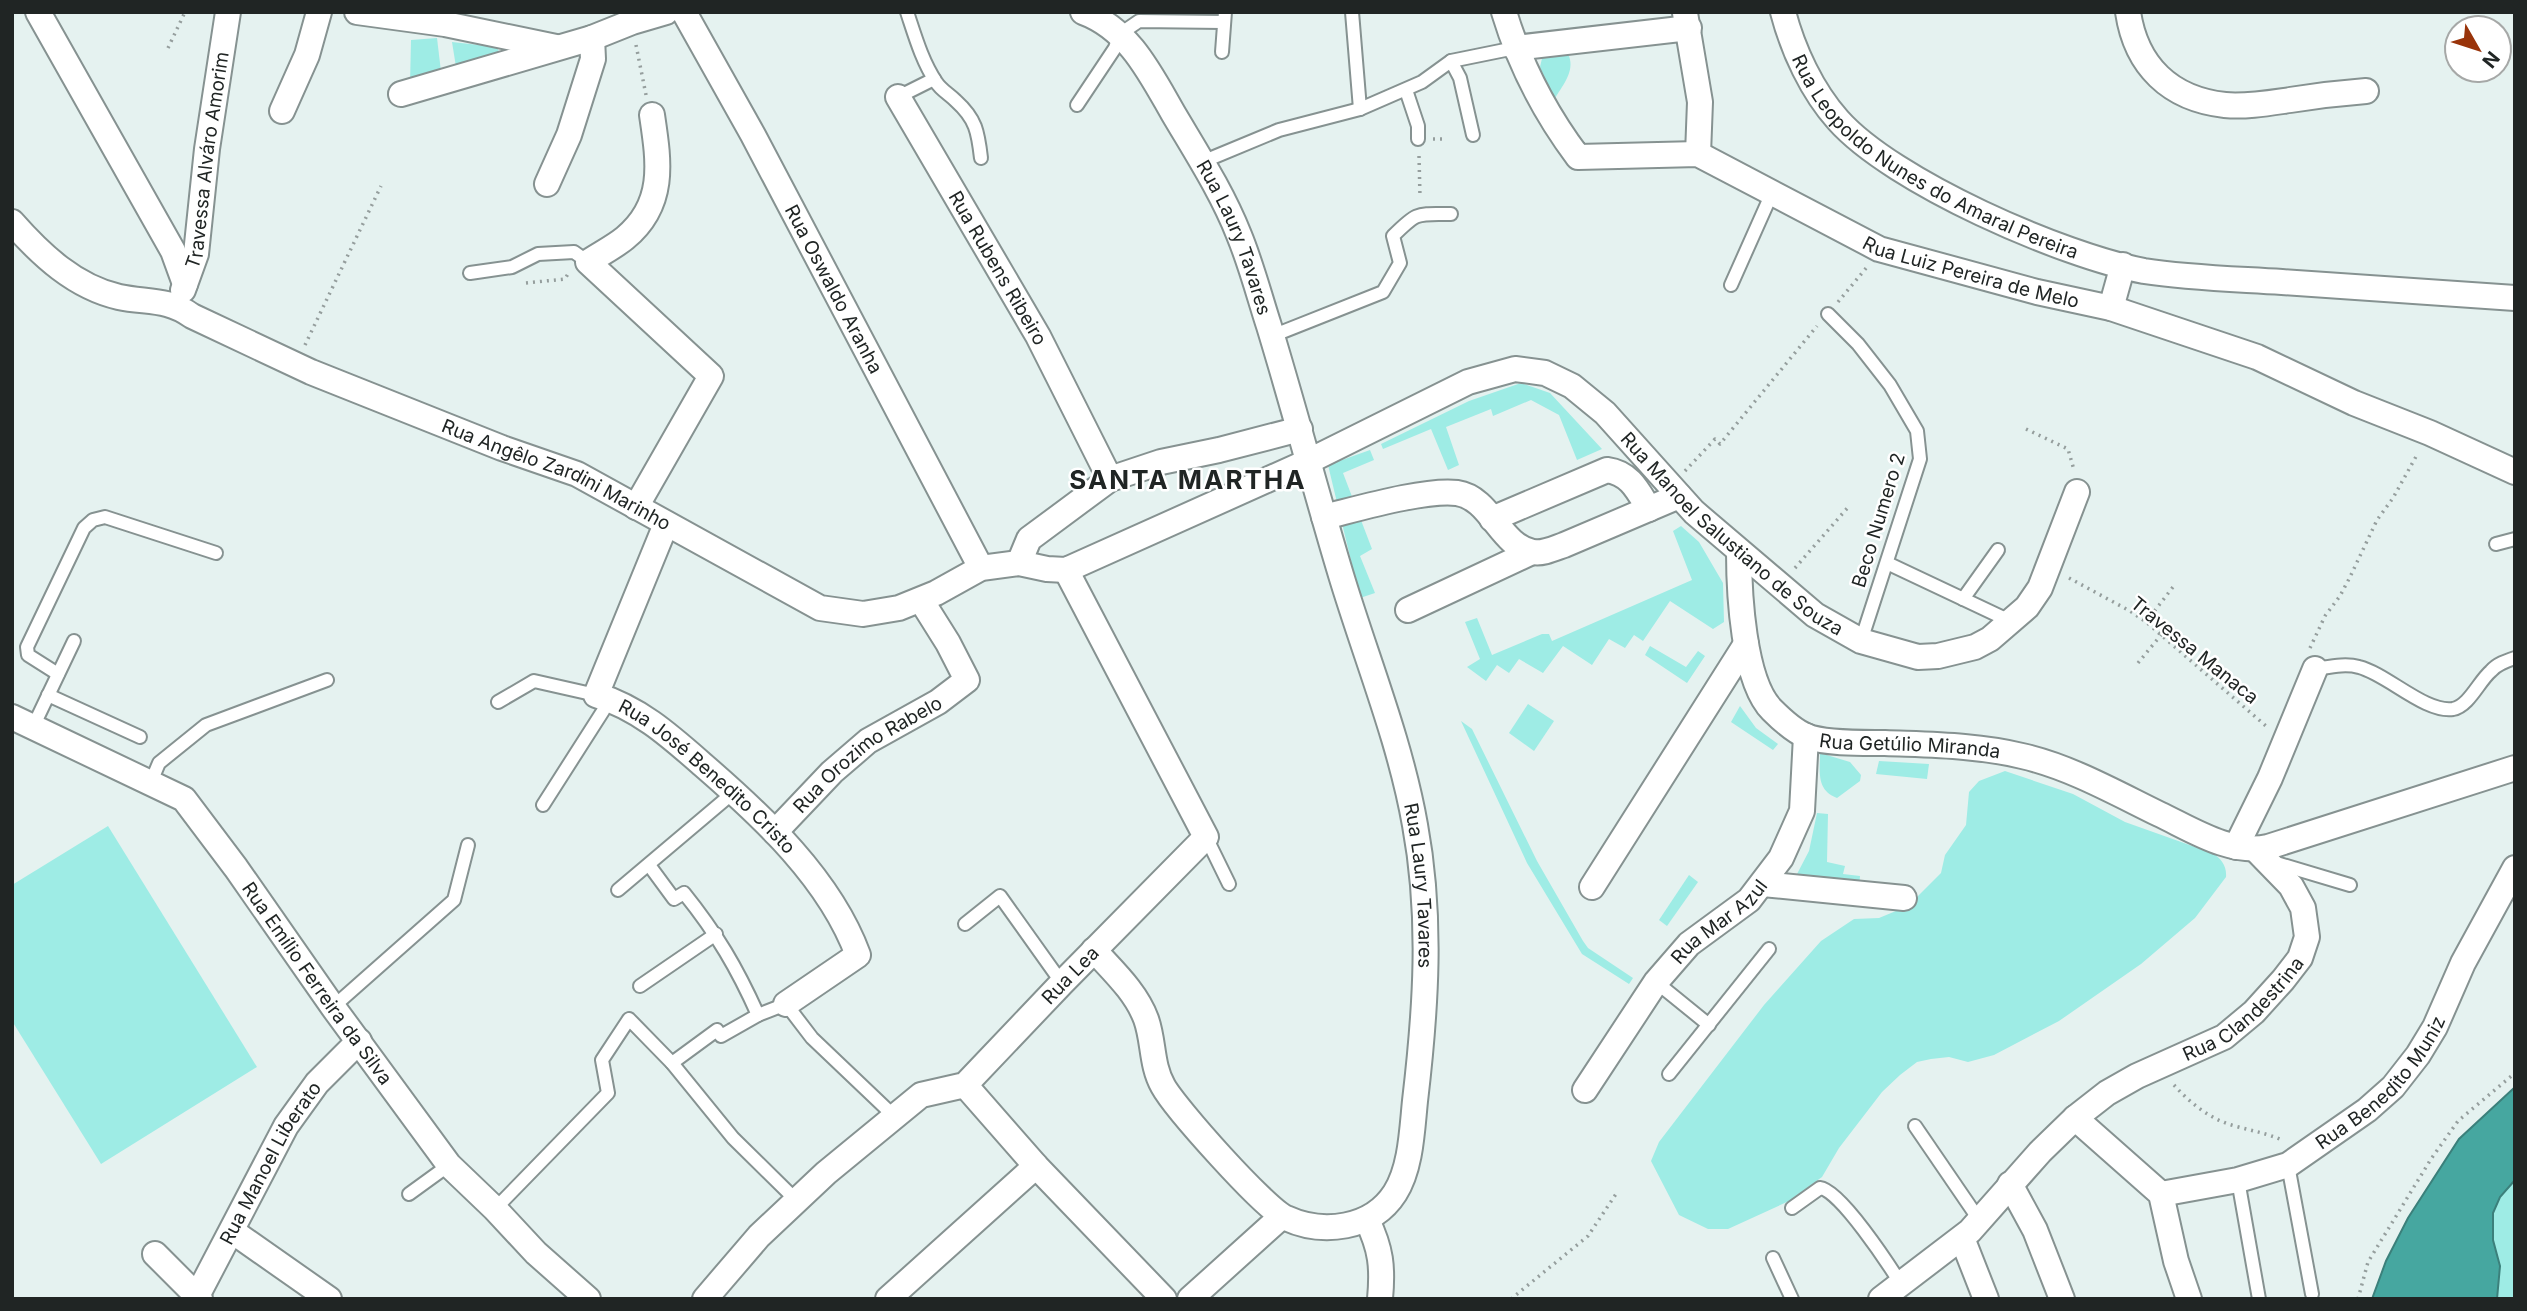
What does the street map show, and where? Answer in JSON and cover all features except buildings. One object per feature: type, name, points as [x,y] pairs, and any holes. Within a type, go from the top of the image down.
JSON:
[{"type":"street","points":[[12,222],[73,279],[117,297],[181,295],[173,251],[38,12]]},
{"type":"street","name":"Travessa Alváro Amorim","points":[[181,295],[196,254],[207,149],[229,12]]},
{"type":"street","points":[[282,111],[307,55],[319,12]]},
{"type":"street","points":[[357,12],[454,25],[560,48]]},
{"type":"street","points":[[401,94],[560,48],[666,12]]},
{"type":"street","name":"Rua Oswaldo Aranha","points":[[684,12],[753,135],[981,568]]},
{"type":"street","name":"Rua Luiz Pereira de Melo","points":[[1504,12],[1515,48],[1553,123],[1578,156],[1698,154],[1745,176],[1879,249],[2037,292],[2111,308],[2257,357],[2354,403],[2430,433],[2515,472]]},
{"type":"street","name":"Rua Leopoldo Nunes do Amaral Pereira","points":[[1783,12],[1788,30],[1814,88],[1839,121],[1873,150],[1918,180],[2021,230],[2068,249],[2123,265],[2172,274],[2515,298]]},
{"type":"street","points":[[2127,12],[2131,37],[2149,68],[2171,87],[2200,99],[2226,105],[2248,104],[2366,91]]},
{"type":"street","name":"Rua Laury Tavares","points":[[1094,14],[1120,34],[1145,65],[1202,162],[1237,229],[1395,744],[1415,821],[1425,894],[1427,974],[1421,1051],[1405,1171],[1395,1193],[1367,1220]]},
{"type":"street","points":[[1515,48],[1687,20],[1700,102],[1698,154]]},
{"type":"street","points":[[547,184],[569,135],[593,59],[592,38]]},
{"type":"street","name":"Rua Rubens Ribeiro","points":[[898,97],[1038,336],[1110,479]]},
{"type":"street","points":[[636,507],[711,376],[584,259],[625,238],[649,210],[657,186],[659,157],[652,115]]},
{"type":"street","points":[[2111,308],[2123,265]]},
{"type":"street","name":"Rua Angêlo Zardini Marinho","points":[[181,295],[192,316],[296,366],[502,448],[577,474],[820,608],[863,614],[899,608],[928,597],[981,568]]},
{"type":"street","name":"Rua Manoel Salustiano de Souza","points":[[1307,462],[1468,382],[1515,369],[1545,373],[1572,386],[1605,413],[1675,492],[1739,552],[1815,615],[1861,641],[1918,657],[1938,656],[1975,647],[1990,639],[2027,607],[2040,588],[2077,492]]},
{"type":"street","points":[[1019,563],[1030,539],[1110,479],[1161,462],[1300,429]]},
{"type":"street","points":[[981,568],[1019,563],[1066,570],[1307,462]]},
{"type":"street","points":[[1492,519],[1607,470],[1617,471],[1627,477],[1649,509]]},
{"type":"street","points":[[1324,517],[1443,492],[1460,493],[1472,499],[1512,539],[1532,552]]},
{"type":"street","points":[[1408,610],[1532,552],[1548,551],[1649,509],[1675,492]]},
{"type":"street","name":"Rua José Benedito Cristo","points":[[667,524],[602,697],[652,720],[734,792],[775,832],[817,882],[850,934],[858,955],[786,1004]]},
{"type":"street","name":"Rua Getúlio Miranda","points":[[1739,552],[1746,644],[1756,681],[1770,708],[1807,736],[1848,743],[1976,748],[2023,756],[2070,771],[2204,835],[2254,852]]},
{"type":"street","points":[[1066,570],[1206,837]]},
{"type":"street","name":"Rua Orozimo Rabelo","points":[[775,832],[832,772],[868,741],[938,702],[967,680],[928,597]]},
{"type":"street","points":[[1592,887],[1746,644]]},
{"type":"street","points":[[2315,669],[2253,816],[2254,852],[2515,768]]},
{"type":"street","name":"Rua Emílio Ferreira da Silva","points":[[23,722],[184,799],[332,1007],[449,1165],[495,1209],[536,1254],[588,1299]]},
{"type":"street","name":"Rua Mar Azul","points":[[1586,1090],[1656,982],[1689,944],[1749,900],[1782,859],[1802,811],[1807,736]]},
{"type":"street","name":"Rua Lea","points":[[965,1085],[1206,837]]},
{"type":"street","name":"Rua Clandestrina","points":[[2075,1118],[2107,1093],[2137,1076],[2160,1068],[2224,1037],[2254,1012],[2301,958],[2307,937],[2303,908],[2291,886],[2254,852]]},
{"type":"street","name":"Rua Benedito Muniz","points":[[2161,1194],[2238,1180],[2294,1160],[2367,1110],[2393,1087],[2418,1055],[2435,1027],[2463,963],[2515,868]]},
{"type":"street","points":[[1763,884],[1904,898]]},
{"type":"street","points":[[1094,950],[1120,979],[1145,1017],[1155,1069],[1176,1105],[1281,1217],[1307,1225],[1329,1227],[1367,1220],[1380,1252],[1380,1299]]},
{"type":"street","name":"Rua Manoel Liberato","points":[[155,1254],[198,1297],[286,1126],[317,1083],[359,1041]]},
{"type":"street","points":[[705,1299],[759,1236],[796,1200],[921,1095],[965,1085],[1035,1166],[1164,1299]]},
{"type":"street","points":[[1891,1291],[1962,1238],[2075,1118],[2161,1194],[2176,1261],[2189,1299]]},
{"type":"street","points":[[888,1299],[1035,1166]]},
{"type":"street","points":[[2010,1184],[2035,1230],[2062,1299]]},
{"type":"street","points":[[1190,1299],[1281,1217]]},
{"type":"street","points":[[232,1230],[329,1299]]},
{"type":"street","points":[[1962,1238],[1986,1299]]},
{"type":"lane","points":[[907,12],[919,48],[938,86],[967,112],[975,125],[981,158]]},
{"type":"lane","points":[[1352,12],[1360,109]]},
{"type":"lane","points":[[1077,105],[1115,48],[1120,34],[1139,21],[1224,17],[1222,52]]},
{"type":"lane","points":[[1202,162],[1279,130],[1360,109],[1422,82],[1451,61],[1515,48]]},
{"type":"lane","points":[[1451,61],[1460,78],[1473,135]]},
{"type":"lane","name":"Rua Rubens Ribeiro","points":[[898,97],[934,79]]},
{"type":"lane","points":[[1406,90],[1418,126],[1418,139]]},
{"type":"lane","points":[[1731,285],[1772,193]]},
{"type":"lane","points":[[1272,336],[1383,292],[1400,264],[1393,236],[1419,213],[1451,214]]},
{"type":"lane","points":[[470,273],[512,267],[538,254],[574,252],[584,259]]},
{"type":"lane","name":"Beco Numero 2","points":[[1828,314],[1858,344],[1890,385],[1917,431],[1920,459],[1861,641]]},
{"type":"lane","points":[[58,674],[34,661],[28,655],[27,647],[84,528],[93,520],[105,517],[216,553]]},
{"type":"lane","points":[[2496,544],[2515,539]]},
{"type":"lane","points":[[1963,599],[1998,550]]},
{"type":"lane","points":[[1887,563],[2012,622]]},
{"type":"lane","points":[[23,722],[48,695],[74,641]]},
{"type":"lane","points":[[2315,669],[2349,665],[2362,667],[2425,702],[2450,709],[2462,704],[2492,669],[2515,658]]},
{"type":"lane","points":[[151,782],[159,763],[206,725],[327,680]]},
{"type":"lane","points":[[498,702],[534,681],[602,697],[603,711],[543,806]]},
{"type":"lane","points":[[48,695],[140,737]]},
{"type":"lane","points":[[618,890],[734,792]]},
{"type":"lane","points":[[1206,837],[1229,884]]},
{"type":"lane","points":[[332,1007],[454,900],[468,845]]},
{"type":"lane","points":[[2254,852],[2350,885]]},
{"type":"lane","points":[[649,865],[674,899],[684,893],[716,934],[736,966],[758,1015]]},
{"type":"lane","points":[[965,924],[1000,896],[1062,983]]},
{"type":"lane","points":[[640,986],[716,934]]},
{"type":"lane","points":[[1669,1074],[1769,949]]},
{"type":"lane","points":[[1656,982],[1709,1025]]},
{"type":"lane","points":[[672,1063],[717,1030],[721,1036],[758,1015],[786,1004],[813,1038],[895,1117]]},
{"type":"lane","points":[[495,1209],[608,1093],[602,1060],[629,1019],[672,1063],[733,1138],[796,1200]]},
{"type":"lane","points":[[1914,1126],[1980,1221]]},
{"type":"lane","points":[[2294,1160],[2312,1294]]},
{"type":"lane","points":[[409,1194],[449,1165]]},
{"type":"lane","points":[[2238,1180],[2259,1299]]},
{"type":"lane","points":[[1792,1208],[1820,1188],[1832,1192],[1868,1237],[1891,1291]]},
{"type":"lane","points":[[1773,1258],[1793,1299]]},
{"type":"path","points":[[168,48],[185,12]]},
{"type":"path","points":[[632,22],[644,90],[652,115]]},
{"type":"path","points":[[1419,213],[1420,176]]},
{"type":"path","points":[[296,366],[382,186]]},
{"type":"path","points":[[1675,492],[1714,439],[1720,444],[1879,249]]},
{"type":"path","points":[[526,283],[565,279],[584,259]]},
{"type":"path","points":[[2026,429],[2068,449],[2077,492]]},
{"type":"path","points":[[2315,669],[2306,657],[2325,616],[2340,596],[2377,520],[2393,498],[2430,433]]},
{"type":"path","points":[[1780,586],[1850,505]]},
{"type":"path","name":"Travessa Manaca","points":[[2048,565],[2146,622],[2284,742]]},
{"type":"path","points":[[2146,622],[2173,587]]},
{"type":"path","points":[[2138,663],[2161,635]]},
{"type":"path","points":[[2160,1068],[2180,1092],[2215,1118],[2234,1126],[2269,1134],[2286,1142],[2294,1160]]},
{"type":"path","points":[[2358,1299],[2368,1262],[2431,1159],[2458,1121],[2515,1073]]},
{"type":"path","points":[[1511,1299],[1588,1236],[1616,1194]]},
{"type":"shaded area","points":[[437,38],[442,80],[410,85],[411,40]]},
{"type":"shaded area","points":[[452,42],[497,47],[499,52],[496,56],[457,73]]},
{"type":"shaded area","points":[[1555,49],[1569,56],[1570,68],[1567,79],[1554,100],[1540,67],[1543,54]]},
{"type":"shaded area","points":[[1521,383],[1550,393],[1602,449],[1577,460],[1559,415],[1531,400],[1493,416],[1491,409],[1446,427],[1459,465],[1448,470],[1431,429],[1383,449],[1381,444],[1469,401]]},
{"type":"shaded area","points":[[1370,450],[1374,460],[1343,473],[1372,549],[1360,556],[1375,593],[1360,598],[1328,465]]},
{"type":"shaded area","points":[[1681,526],[1699,542],[1723,583],[1724,622],[1713,629],[1670,601],[1643,641],[1634,635],[1625,648],[1609,639],[1592,665],[1563,646],[1543,673],[1519,659],[1509,673],[1497,665],[1486,681],[1467,667],[1480,659],[1465,622],[1477,618],[1492,655],[1542,634],[1549,634],[1552,641],[1692,580],[1673,531]]},
{"type":"shaded area","points":[[1650,646],[1686,667],[1698,651],[1705,656],[1687,683],[1645,655]]},
{"type":"shaded area","points":[[1528,704],[1554,721],[1534,751],[1509,733]]},
{"type":"shaded area","points":[[1740,706],[1756,728],[1778,744],[1773,750],[1731,722]]},
{"type":"shaded area","points":[[1461,721],[1472,729],[1537,861],[1583,941],[1588,948],[1633,978],[1629,984],[1582,954],[1527,863]]},
{"type":"shaded area","points":[[1820,753],[1850,762],[1861,775],[1860,781],[1837,798],[1830,795],[1822,785]]},
{"type":"shaded area","points":[[1879,761],[1929,764],[1927,779],[1876,774]]},
{"type":"shaded area","points":[[2005,771],[2073,794],[2125,822],[2212,853],[2223,863],[2226,877],[2195,918],[2141,964],[2059,1021],[1994,1055],[1968,1062],[1949,1057],[1917,1062],[1882,1092],[1839,1148],[1822,1177],[1789,1201],[1728,1229],[1708,1229],[1679,1215],[1651,1161],[1659,1142],[1764,1005],[1821,941],[1854,919],[1879,918],[1908,906],[1941,873],[1945,855],[1966,825],[1969,792],[1979,781]]},
{"type":"shaded area","points":[[1817,813],[1828,814],[1827,862],[1845,866],[1843,874],[1860,876],[1859,888],[1797,874],[1809,851]]},
{"type":"shaded area","points":[[108,826],[257,1067],[101,1164],[12,1021],[12,885]]},
{"type":"shaded area","points":[[1689,875],[1698,882],[1667,926],[1659,920]]},
{"type":"shaded area","points":[[2515,1087],[2515,1180],[2500,1197],[2493,1213],[2493,1240],[2500,1266],[2497,1299],[2372,1299],[2386,1261],[2408,1218],[2459,1139]]},
{"type":"shaded area","points":[[2515,1180],[2515,1299],[2497,1299],[2500,1266],[2493,1240],[2493,1213],[2500,1197]]},
{"type":"district","name":"SANTA MARTHA","points":[[1188,480]]}]
